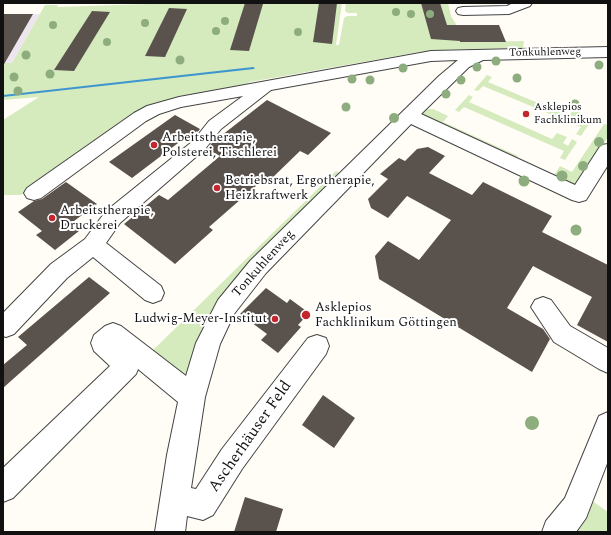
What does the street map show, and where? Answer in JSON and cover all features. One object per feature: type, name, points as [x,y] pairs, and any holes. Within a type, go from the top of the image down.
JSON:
[{"type":"street","points":[[463,11],[509,10],[525,3]]},
{"type":"street","name":"Tonkuhlenweg","points":[[4,326],[59,271],[93,245],[113,217],[199,145],[216,125],[265,87],[431,56],[608,52]]},
{"type":"street","name":"Tonkuhlenweg","points":[[170,532],[174,499],[192,397],[208,343],[214,328],[226,307],[242,284],[258,267],[451,74],[463,64],[483,54]]},
{"type":"street","points":[[431,56],[447,66],[451,74]]},
{"type":"street","points":[[34,193],[140,117],[153,110],[179,102],[237,90],[265,87]]},
{"type":"street","points":[[409,116],[579,195],[608,150]]},
{"type":"street","points":[[93,245],[153,293]]},
{"type":"street","points":[[543,307],[562,334],[608,361]]},
{"type":"street","points":[[3,488],[127,366],[103,343],[113,334],[192,397]]},
{"type":"street","name":"Ascherhäuser Feld","points":[[174,499],[203,505],[232,459],[317,346]]},
{"type":"street","points":[[557,532],[576,508],[608,425]]},
{"type":"shaded area","points":[[3,14],[40,14],[12,63],[3,63]]},
{"type":"green space","points":[[178,3],[342,3],[336,45],[339,45],[344,18],[347,16],[357,16],[357,13],[348,13],[345,11],[346,3],[448,3],[451,16],[459,29],[460,42],[524,41],[523,48],[419,52],[250,82],[238,88],[131,119],[21,195],[3,195],[3,120],[39,97],[3,100],[3,63],[12,63],[45,5],[58,5],[57,7]]},
{"type":"green space","points":[[487,75],[492,77],[488,82],[569,116],[573,110],[583,114],[579,120],[584,122],[588,117],[593,118],[581,136],[576,134],[581,127],[483,86],[478,91],[474,90]]},
{"type":"green space","points":[[469,95],[473,97],[469,102],[552,139],[557,133],[567,137],[563,143],[568,146],[572,139],[577,142],[565,160],[560,158],[564,151],[464,107],[459,112],[455,110]]},
{"type":"green space","points":[[425,109],[433,109],[448,116],[443,122],[518,156],[514,161],[421,115],[421,111]]},
{"type":"green space","points":[[604,124],[608,125],[608,137],[578,184],[571,185],[552,178],[560,166],[572,172]]},
{"type":"green space","points":[[336,171],[341,174],[227,288],[211,315],[189,375],[183,381],[147,356]]},
{"type":"green space","points":[[591,500],[608,512],[608,532],[569,532]]},
{"type":"building","points":[[245,3],[263,4],[249,51],[230,50]]},
{"type":"building","points":[[319,3],[337,3],[332,44],[313,42]]},
{"type":"building","points":[[421,3],[440,3],[447,25],[499,25],[506,42],[460,42],[431,39]]},
{"type":"building","points":[[169,8],[187,9],[165,57],[145,56]]},
{"type":"building","points":[[92,11],[110,12],[74,71],[54,70]]},
{"type":"building","points":[[3,14],[33,14],[3,66]]},
{"type":"building","name":"Betriebsrat, Ergotherapie, Heizkraftwerk","points":[[267,100],[331,133],[308,155],[300,151],[269,181],[264,179],[209,227],[213,230],[175,264],[124,224],[159,195],[168,200],[220,156],[207,149],[216,138],[217,139]]},
{"type":"building","name":"Arbeitstherapie, Polsterei, Tischlerei","points":[[175,115],[200,129],[191,140],[186,137],[132,178],[109,162]]},
{"type":"building","name":"Asklepios Fachklinikum Göttingen","points":[[428,147],[445,156],[429,173],[472,195],[483,182],[552,216],[542,232],[608,265],[608,342],[577,325],[592,297],[533,266],[507,308],[543,329],[550,339],[532,372],[379,279],[375,256],[388,241],[419,260],[451,220],[407,196],[388,218],[371,208],[368,199],[388,179],[380,174],[399,158],[405,161],[417,149]]},
{"type":"building","name":"Arbeitstherapie, Druckerei","points":[[66,182],[97,204],[70,224],[79,231],[55,250],[36,235],[42,231],[18,212],[34,201],[42,199]]},
{"type":"building","points":[[89,277],[110,293],[3,388],[3,365],[27,345],[18,337]]},
{"type":"building","name":"Ludwig-Meyer-Institut","points":[[266,288],[287,303],[290,299],[309,313],[298,325],[301,327],[278,353],[261,340],[267,334],[240,314]]},
{"type":"building","points":[[323,395],[355,418],[334,448],[302,425]]},
{"type":"building","points":[[245,497],[283,509],[276,532],[234,532]]},
{"type":"waterway","points":[[3,96],[253,68]]},
{"type":"place","name":"Asklepios Fachklinikum","points":[[526,114]]},
{"type":"place","name":"Arbeitstherapie, Polsterei, Tischlerei","points":[[154,145]]},
{"type":"place","name":"Betriebsrat, Ergotherapie, Heizkraftwerk","points":[[217,188]]},
{"type":"place","name":"Arbeitstherapie, Druckerei","points":[[52,218]]},
{"type":"place","name":"Asklepios Fachklinikum Göttingen","points":[[306,315]]},
{"type":"place","name":"Ludwig-Meyer-Institut","points":[[275,319]]}]
